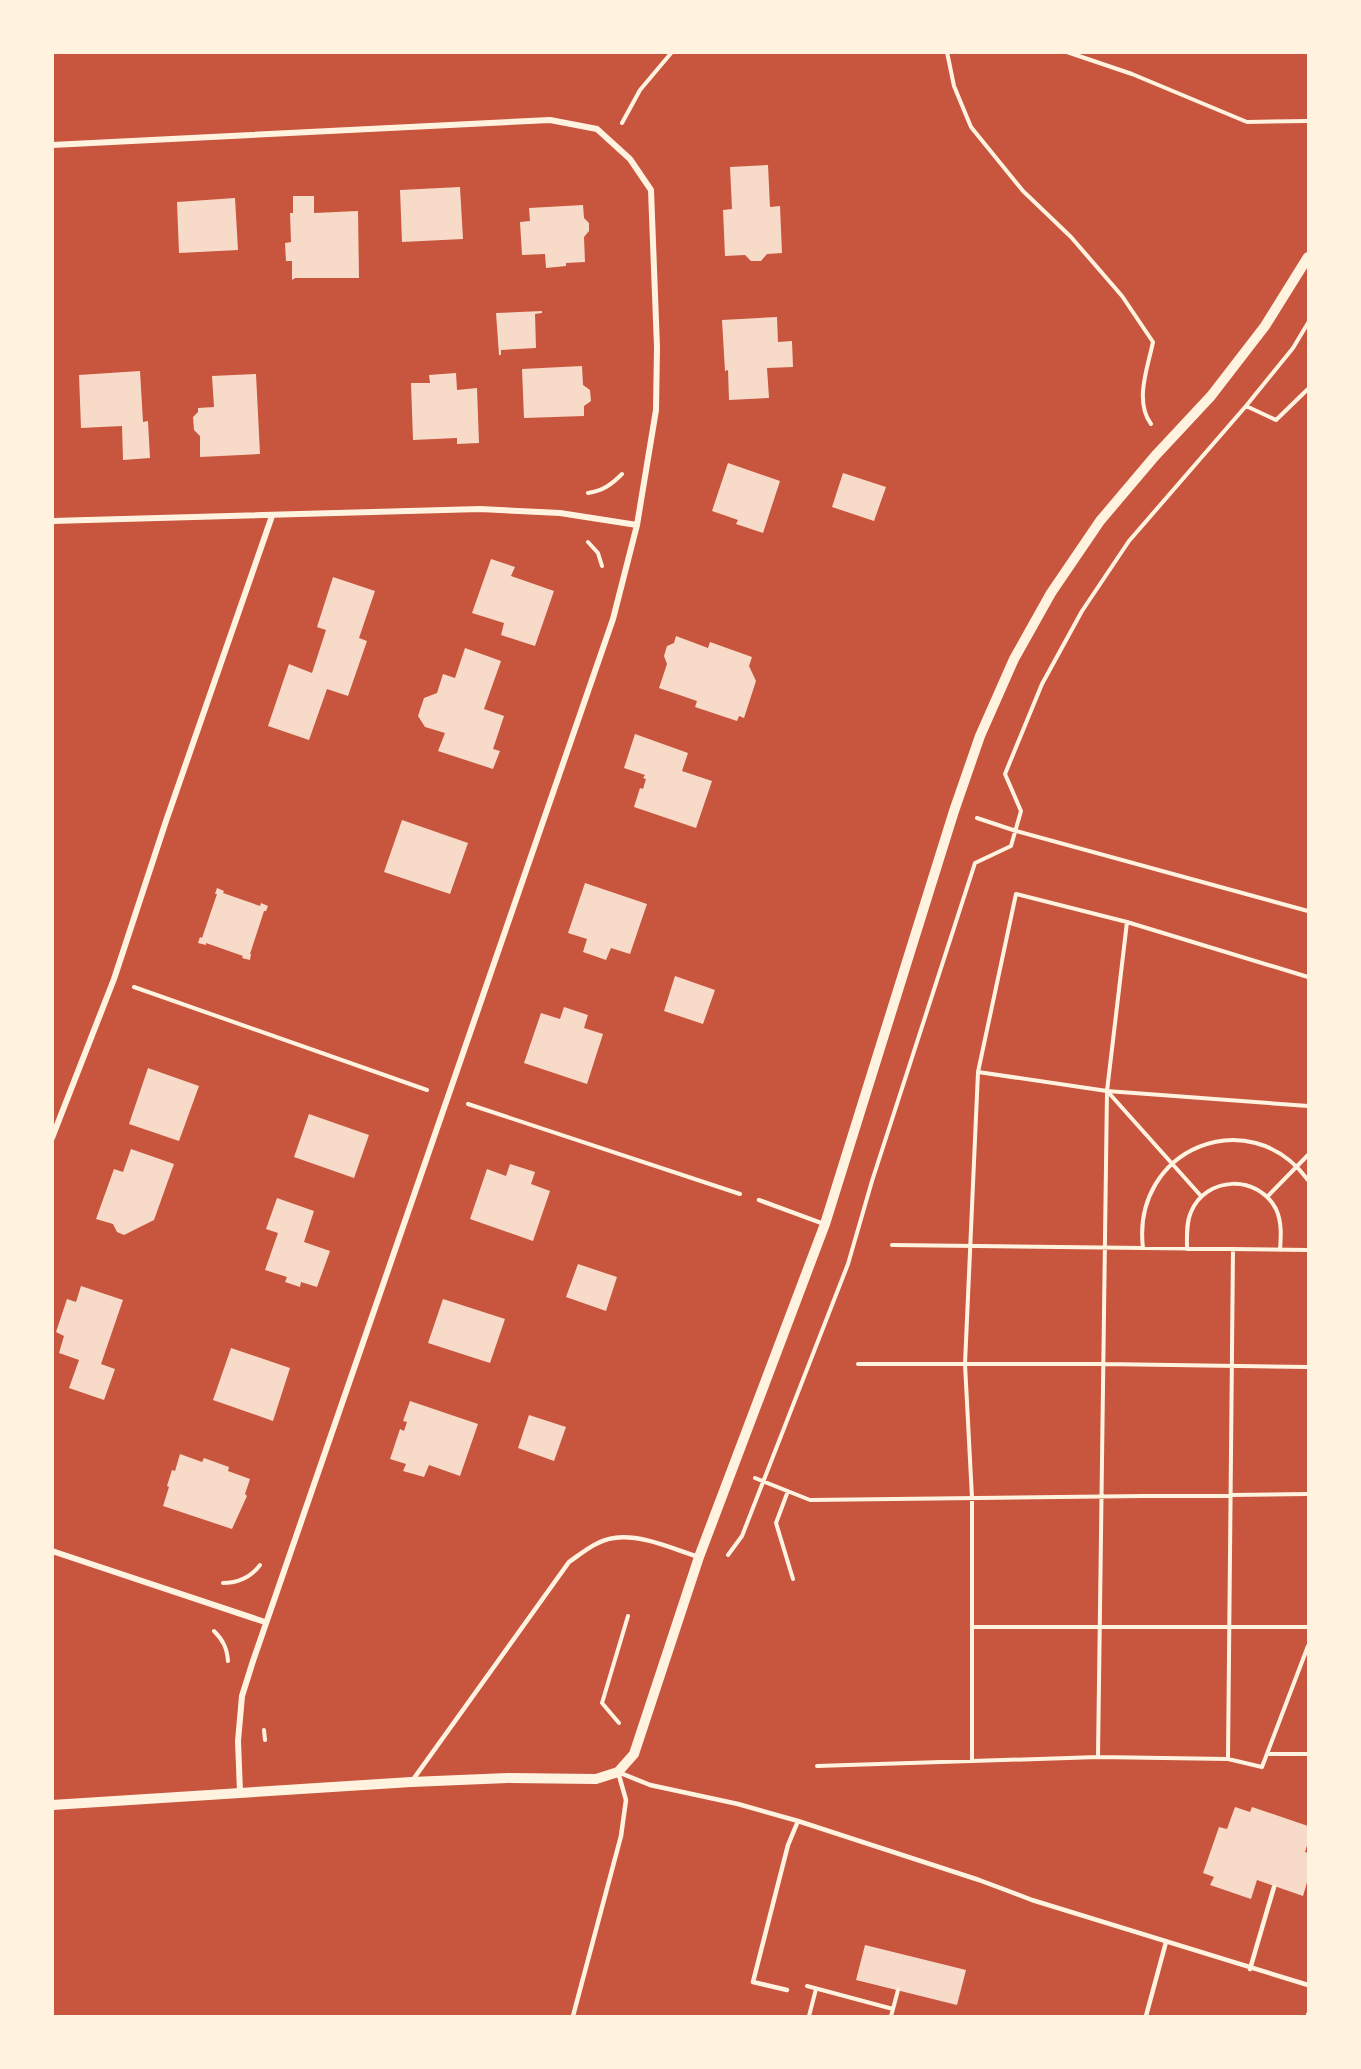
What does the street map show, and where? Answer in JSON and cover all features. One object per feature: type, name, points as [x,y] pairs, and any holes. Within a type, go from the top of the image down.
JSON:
[{"type":"street","points":[[52,145],[550,120],[597,129],[630,159],[651,190],[657,347],[656,410],[637,525],[613,619],[265,1622],[242,1696],[238,1740],[240,1792]]},
{"type":"street","points":[[52,1805],[411,1782],[508,1778],[596,1779],[618,1772],[634,1754],[699,1557],[825,1224],[954,811],[980,736],[1005,681],[1051,593],[1100,521],[1211,396],[1265,326],[1308,257]]},
{"type":"street","points":[[52,521],[480,509],[560,513],[637,525]]},
{"type":"street","points":[[52,1138],[114,980],[166,821],[272,516]]},
{"type":"street","points":[[52,1551],[265,1622]]},
{"type":"lane","points":[[759,1200],[825,1224]]},
{"type":"lane","points":[[411,1782],[569,1562],[589,1548],[612,1538],[639,1539],[699,1557]]},
{"type":"lane","points":[[618,1772],[650,1785],[727,1801],[798,1821],[979,1880],[1032,1900],[1308,1985]]},
{"type":"lane","points":[[573,2016],[585,1979],[621,1836],[626,1800],[618,1772]]},
{"type":"lane","points":[[787,1990],[753,1982],[789,1845],[798,1821]]},
{"type":"lane","points":[[1250,1969],[1274,1887]]},
{"type":"lane","points":[[1146,2016],[1166,1942]]},
{"type":"path","points":[[611,142],[640,90],[672,52]]},
{"type":"path","points":[[947,52],[954,86],[971,127],[1023,191],[1071,237],[1122,296],[1153,342],[1142,395],[1147,419],[1166,444]]},
{"type":"path","points":[[1067,52],[1132,74],[1247,122],[1308,121]]},
{"type":"path","points":[[742,1536],[848,1264],[876,1169],[975,863],[1011,846],[1021,811],[1005,774],[1042,684],[1082,611],[1129,541],[1246,406],[1293,348],[1308,323]]},
{"type":"path","points":[[1246,406],[1276,420],[1308,389]]},
{"type":"path","points":[[560,513],[563,491],[582,494],[598,491],[612,484],[623,473],[645,475]]},
{"type":"path","points":[[583,540],[590,543],[598,553],[602,573]]},
{"type":"path","points":[[954,811],[1016,831],[1308,912]]},
{"type":"path","points":[[972,1761],[972,1498],[965,1364],[978,1072],[1016,894],[1127,922],[1308,977]]},
{"type":"path","points":[[1098,1757],[1107,1091],[1127,922]]},
{"type":"path","points":[[978,1072],[1107,1091],[1308,1106]]},
{"type":"path","points":[[422,1101],[426,1089]]},
{"type":"path","points":[[1107,1091],[1201,1196]]},
{"type":"path","points":[[1143,1248],[1144,1209],[1155,1184],[1171,1164],[1184,1154],[1212,1143],[1242,1141],[1257,1143],[1285,1156],[1308,1180]]},
{"type":"path","points":[[1267,1197],[1308,1155]]},
{"type":"path","points":[[1187,1249],[1187,1224],[1190,1213],[1201,1196],[1221,1185],[1231,1183],[1251,1186],[1267,1197],[1277,1211],[1280,1221],[1280,1250]]},
{"type":"path","points":[[892,1245],[1308,1250]]},
{"type":"path","points":[[1228,1759],[1233,1249]]},
{"type":"path","points":[[858,1364],[1308,1367]]},
{"type":"path","points":[[732,1468],[810,1500],[1308,1494]]},
{"type":"path","points":[[788,1491],[776,1523],[794,1579]]},
{"type":"path","points":[[621,1726],[602,1703],[628,1616]]},
{"type":"path","points":[[972,1627],[1308,1627]]},
{"type":"path","points":[[817,1766],[1098,1757],[1228,1759],[1262,1767],[1308,1646]]},
{"type":"path","points":[[1267,1754],[1308,1754]]},
{"type":"path","points":[[798,1984],[893,2009]]},
{"type":"path","points":[[809,2016],[816,1989]]},
{"type":"path","points":[[891,2016],[898,1990]]},
{"type":"building","points":[[768,165],[770,207],[780,206],[782,253],[767,254],[761,261],[751,261],[745,255],[725,256],[723,210],[732,209],[730,167]]},
{"type":"building","points":[[460,187],[463,239],[402,242],[400,190]]},
{"type":"building","points":[[293,196],[314,196],[314,213],[358,211],[359,278],[295,278],[292,280],[292,261],[286,261],[285,243],[291,242],[290,213],[293,213]]},
{"type":"building","points":[[235,198],[238,250],[179,253],[177,202]]},
{"type":"building","points":[[583,205],[584,218],[589,223],[589,231],[584,237],[585,262],[566,263],[566,266],[546,268],[545,254],[522,255],[520,222],[530,221],[529,208]]},
{"type":"building","points":[[542,311],[542,313],[535,314],[536,348],[501,350],[501,355],[499,355],[496,313]]},
{"type":"building","points":[[777,317],[778,342],[792,341],[793,367],[767,368],[769,398],[729,400],[722,320]]},
{"type":"building","points":[[582,366],[583,385],[590,390],[591,401],[584,406],[584,416],[524,418],[522,369]]},
{"type":"building","points":[[140,371],[143,422],[148,421],[150,458],[123,460],[122,426],[81,428],[79,375]]},
{"type":"building","points":[[456,373],[457,390],[477,388],[479,443],[457,444],[457,438],[413,440],[411,383],[430,383],[429,375]]},
{"type":"building","points":[[256,374],[260,454],[200,457],[200,436],[194,430],[193,417],[198,412],[198,408],[214,407],[212,376]]},
{"type":"building","points":[[728,463],[780,481],[763,533],[736,524],[738,520],[712,511]]},
{"type":"building","points":[[843,473],[886,487],[874,521],[832,507]]},
{"type":"building","points":[[491,559],[515,567],[511,576],[554,591],[535,646],[501,635],[504,623],[472,613]]},
{"type":"building","points":[[333,577],[375,591],[359,638],[367,641],[348,696],[327,689],[309,740],[268,726],[289,664],[312,673],[326,630],[317,627]]},
{"type":"building","points":[[676,636],[708,648],[710,642],[752,657],[749,666],[756,681],[744,718],[739,716],[737,721],[695,707],[697,701],[659,688],[667,664],[664,656],[667,646],[674,643]]},
{"type":"building","points":[[465,648],[501,661],[484,709],[504,716],[493,749],[500,751],[493,769],[438,751],[445,733],[425,727],[418,716],[424,698],[437,693],[443,674],[455,678]]},
{"type":"building","points":[[635,734],[688,753],[682,771],[712,781],[696,828],[634,807],[640,788],[643,789],[646,779],[643,778],[645,775],[624,768]]},
{"type":"building","points":[[402,820],[468,843],[450,894],[384,872]]},
{"type":"building","points":[[585,883],[647,904],[630,954],[611,948],[606,960],[583,952],[587,939],[568,933]]},
{"type":"building","points":[[217,888],[224,891],[223,893],[260,906],[261,903],[268,906],[264,911],[250,960],[206,943],[206,945],[198,943],[200,937],[202,938]]},
{"type":"building","points":[[675,976],[715,990],[703,1024],[664,1011]]},
{"type":"building","points":[[564,1007],[588,1015],[584,1028],[603,1034],[587,1084],[524,1063],[541,1013],[560,1019]]},
{"type":"building","points":[[148,1068],[199,1086],[179,1141],[129,1124]]},
{"type":"building","points":[[309,1114],[369,1135],[354,1178],[294,1157]]},
{"type":"building","points":[[131,1149],[174,1164],[154,1220],[124,1235],[117,1232],[113,1224],[96,1219],[114,1169],[123,1172]]},
{"type":"building","points":[[510,1164],[535,1172],[531,1184],[550,1191],[533,1241],[470,1219],[487,1169],[506,1176]]},
{"type":"building","points":[[277,1198],[314,1211],[304,1242],[330,1251],[317,1287],[301,1282],[300,1287],[285,1282],[287,1277],[265,1270],[278,1233],[266,1229]]},
{"type":"building","points":[[578,1264],[617,1277],[606,1311],[566,1297]]},
{"type":"building","points":[[81,1286],[123,1300],[101,1364],[115,1369],[104,1400],[69,1388],[79,1360],[59,1353],[64,1336],[56,1332],[67,1299],[76,1302]]},
{"type":"building","points":[[443,1299],[505,1319],[490,1363],[428,1343]]},
{"type":"building","points":[[231,1348],[290,1368],[273,1421],[213,1400]]},
{"type":"building","points":[[410,1401],[478,1424],[460,1476],[429,1465],[424,1477],[403,1471],[406,1464],[390,1459],[400,1429],[404,1431],[407,1422],[403,1421]]},
{"type":"building","points":[[529,1415],[566,1427],[554,1461],[518,1448]]},
{"type":"building","points":[[180,1454],[202,1462],[204,1458],[229,1467],[228,1471],[250,1479],[245,1494],[247,1496],[232,1529],[163,1506],[172,1470],[175,1471]]},
{"type":"building","points":[[1235,1807],[1250,1812],[1252,1807],[1308,1826],[1308,1842],[1305,1852],[1308,1853],[1308,1879],[1303,1896],[1257,1880],[1251,1899],[1210,1885],[1214,1877],[1203,1873],[1219,1827],[1227,1829]]},
{"type":"building","points":[[865,1945],[966,1970],[957,2005],[856,1980]]}]
